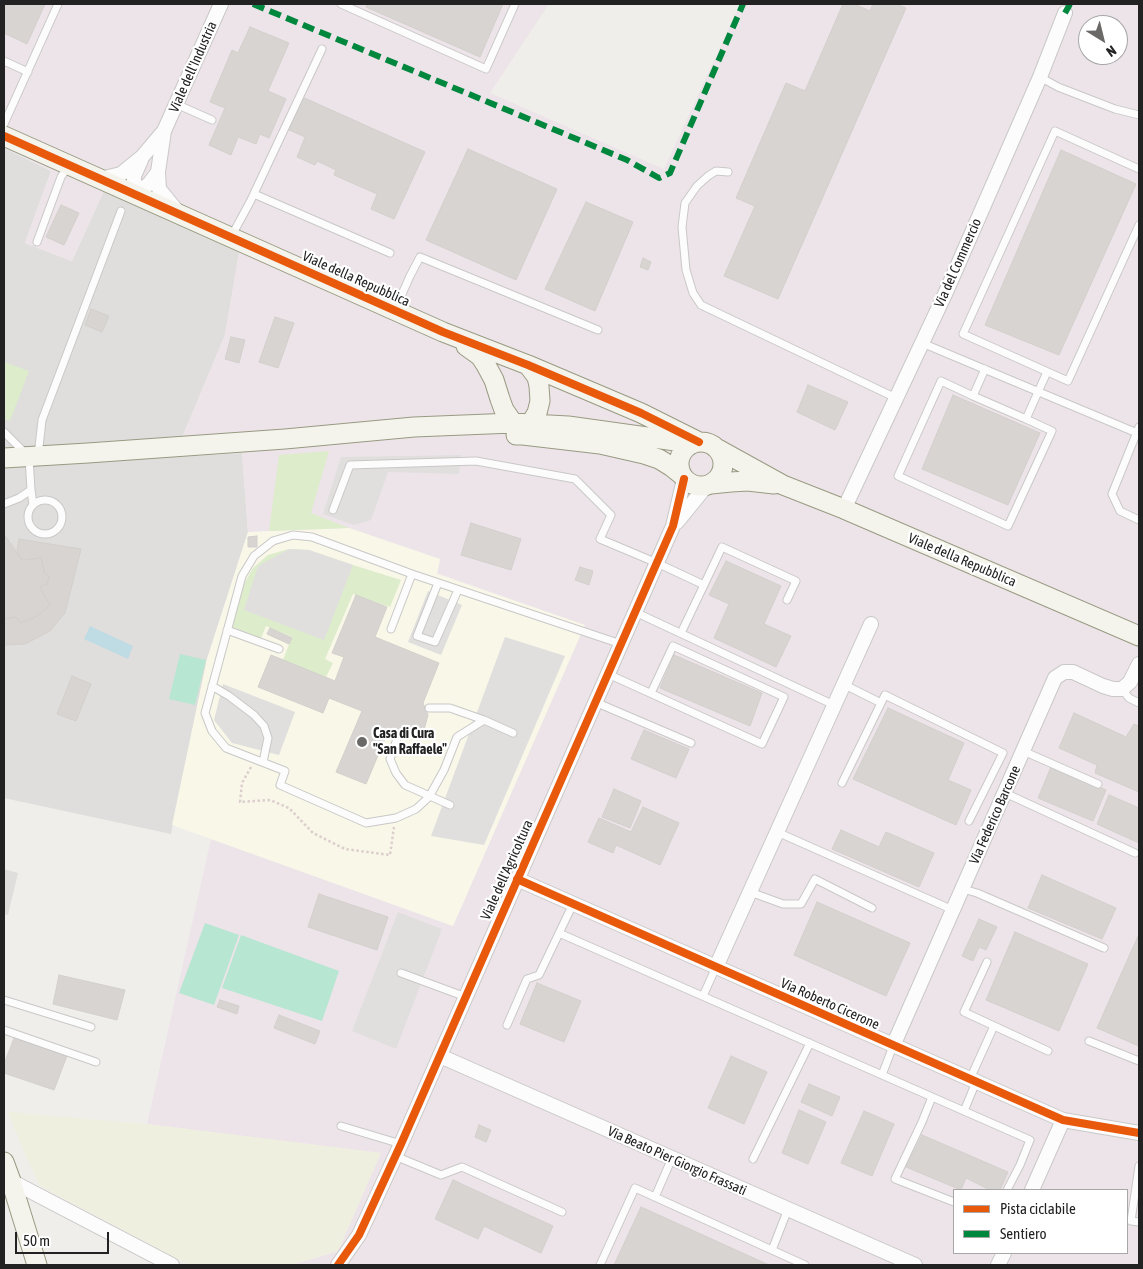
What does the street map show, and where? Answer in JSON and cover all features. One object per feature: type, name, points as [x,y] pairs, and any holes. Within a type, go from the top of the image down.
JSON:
[{"type":"main road","name":"Viale della Repubblica","points":[[4,136],[443,332],[528,365],[641,413],[783,485],[844,509],[1139,636]]},
{"type":"main road","name":"Viale della Repubblica","points":[[443,332],[480,356],[494,380],[504,410],[522,427]]},
{"type":"main road","points":[[522,427],[537,413],[540,401],[537,377],[528,365]]},
{"type":"main road","points":[[463,424],[475,420],[490,408],[495,392],[494,380]]},
{"type":"main road","points":[[4,458],[285,439],[522,427],[568,426],[703,444],[720,453],[723,467],[721,474],[716,480],[709,485],[697,486],[692,485],[672,467],[659,459],[522,427],[463,424],[285,439]]},
{"type":"main road","points":[[683,477],[679,469],[680,456],[683,451],[688,446],[703,444]]},
{"type":"main road","name":"Viale della Repubblica","points":[[709,485],[748,481],[783,485]]},
{"type":"main road","points":[[4,1162],[37,1265]]},
{"type":"street","name":"Viale dell'Industria","points":[[179,214],[159,189],[158,172],[164,131],[221,4]]},
{"type":"street","name":"Via del Commercio","points":[[844,509],[950,283],[1040,77],[1065,13]]},
{"type":"street","name":"Viale dell'Industria","points":[[100,178],[121,174],[142,156],[164,131]]},
{"type":"street","name":"Viale dell'Industria","points":[[134,194],[134,176],[142,156]]},
{"type":"street","points":[[134,194],[149,184],[158,172]]},
{"type":"street","name":"Viale dell'Agricoltura","points":[[338,1265],[359,1235],[398,1150],[657,563],[673,526],[683,477]]},
{"type":"street","name":"Viale dell'Agricoltura","points":[[673,526],[709,485]]},
{"type":"street","points":[[716,967],[870,624]]},
{"type":"street","points":[[1122,689],[1130,682],[1139,664]]},
{"type":"street","name":"Via Federico Barcone","points":[[894,1046],[1055,678],[1064,672],[1073,672],[1103,686],[1122,689]]},
{"type":"street","name":"Via Roberto Cicerone","points":[[517,879],[1063,1120],[1139,1133]]},
{"type":"street","name":"Via Beato Pier Giorgio Frassati","points":[[440,1056],[910,1264]]},
{"type":"street","points":[[1032,1189],[1063,1120]]},
{"type":"street","points":[[11,1181],[172,1265]]},
{"type":"street","name":"Viale dell'Agricoltura","points":[[352,1265],[359,1235]]},
{"type":"lane","points":[[4,124],[58,4]]},
{"type":"lane","points":[[344,4],[486,69],[515,4]]},
{"type":"lane","points":[[231,237],[254,194],[322,49]]},
{"type":"lane","points":[[4,60],[28,72]]},
{"type":"lane","points":[[1040,77],[1058,87],[1115,109],[1139,115]]},
{"type":"lane","points":[[176,104],[212,120]]},
{"type":"lane","points":[[1139,169],[1055,131],[963,334],[1068,381],[1139,225]]},
{"type":"lane","points":[[37,242],[62,177],[69,165]]},
{"type":"lane","points":[[728,172],[716,171],[708,176],[697,186],[685,203],[682,227],[686,270],[693,293],[701,305],[896,398]]},
{"type":"lane","points":[[254,194],[390,253]]},
{"type":"lane","points":[[33,505],[37,502],[48,500],[58,505],[62,515],[61,526],[58,530],[42,535],[33,530],[30,525],[28,515],[33,505],[31,490],[33,456],[42,420],[121,211]]},
{"type":"lane","points":[[395,311],[420,257],[598,330]]},
{"type":"lane","points":[[922,343],[1138,430],[1112,494],[1120,511],[1139,520]]},
{"type":"lane","points":[[973,396],[985,369]]},
{"type":"lane","points":[[1026,419],[1047,372]]},
{"type":"lane","points":[[941,381],[973,396],[1052,431],[1008,526],[898,476],[941,381]]},
{"type":"lane","points":[[4,432],[33,456]]},
{"type":"lane","points":[[333,510],[350,465],[476,461],[575,479],[611,515],[600,539],[704,585]]},
{"type":"lane","points":[[4,504],[19,498],[31,490]]},
{"type":"lane","points":[[484,720],[457,737],[444,770],[429,797],[416,809],[396,818],[366,823],[280,785],[285,771],[226,748],[212,731],[205,713],[242,576],[254,556],[272,541],[293,535],[312,537],[458,590],[621,644]]},
{"type":"lane","points":[[681,633],[722,547],[796,581],[787,600]]},
{"type":"lane","points":[[391,629],[412,574]]},
{"type":"lane","points":[[438,583],[417,636],[435,642],[458,590]]},
{"type":"lane","points":[[635,612],[834,705]]},
{"type":"lane","points":[[227,630],[278,648]]},
{"type":"lane","points":[[608,674],[651,694],[762,744],[784,697],[673,646],[651,694]]},
{"type":"lane","points":[[844,684],[881,703]]},
{"type":"lane","points":[[212,686],[242,705],[264,726],[268,738],[263,762]]},
{"type":"lane","points":[[1122,689],[1129,698],[1139,703]]},
{"type":"lane","points":[[842,783],[885,695],[1003,753],[969,821]]},
{"type":"lane","points":[[595,702],[691,743]]},
{"type":"lane","points":[[429,708],[450,708],[513,733]]},
{"type":"lane","points":[[397,740],[390,759],[396,773],[405,785],[450,805]]},
{"type":"lane","points":[[1023,751],[1098,784]]},
{"type":"lane","points":[[1005,793],[1135,853]]},
{"type":"lane","points":[[777,832],[953,910]]},
{"type":"lane","points":[[750,892],[783,904],[801,904],[815,880],[872,908]]},
{"type":"lane","points":[[963,889],[977,893],[1104,948]]},
{"type":"lane","points":[[507,1025],[527,979],[539,975],[573,904]]},
{"type":"lane","points":[[559,933],[1030,1140],[1008,1189]]},
{"type":"lane","points":[[987,962],[964,1012],[1048,1051]]},
{"type":"lane","points":[[703,996],[716,967]]},
{"type":"lane","points":[[401,973],[466,997]]},
{"type":"lane","points":[[4,1000],[91,1027]]},
{"type":"lane","points":[[964,1110],[994,1026]]},
{"type":"lane","points":[[4,1030],[96,1062]]},
{"type":"lane","points":[[1089,1041],[1139,1061]]},
{"type":"lane","points":[[753,1159],[810,1043]]},
{"type":"lane","points":[[882,1074],[894,1046]]},
{"type":"lane","points":[[932,1097],[895,1179],[953,1202]]},
{"type":"lane","points":[[341,1126],[398,1150],[441,1175],[462,1166],[562,1212]]},
{"type":"lane","points":[[655,1197],[672,1158]]},
{"type":"lane","points":[[1139,1166],[1130,1221],[1139,1222]]},
{"type":"lane","points":[[600,1265],[634,1188],[805,1265]]},
{"type":"lane","points":[[772,1250],[788,1209]]},
{"type":"path","points":[[255,759],[242,782],[240,802],[270,800],[289,808],[312,833],[345,849],[390,856],[396,818]]},
{"type":"shaded area","points":[[4,4],[549,4],[490,93],[664,169],[740,4],[1139,4],[1139,1265],[291,1265],[338,1251],[380,1153],[147,1124],[211,839],[453,926],[584,625],[437,573],[440,559],[349,528],[248,532],[242,453],[174,457],[225,335],[240,247],[106,187],[72,261],[25,243],[51,171],[4,148]]},
{"type":"shaded area","points":[[4,148],[51,171],[25,243],[72,261],[105,187],[240,247],[225,335],[174,457],[242,453],[248,532],[207,659],[171,834],[4,798]]},
{"type":"shaded area","points":[[461,455],[459,474],[388,472],[371,520],[354,525],[323,514],[341,457]]},
{"type":"shaded area","name":"Casa di Cura \"San Raffaele\"","points":[[349,528],[440,559],[437,574],[585,625],[453,926],[172,825],[207,659],[248,532]]},
{"type":"shaded area","points":[[289,549],[309,550],[353,565],[324,640],[244,610],[258,566]]},
{"type":"shaded area","points":[[428,591],[462,605],[441,655],[408,642]]},
{"type":"shaded area","points":[[505,637],[565,656],[484,845],[431,836]]},
{"type":"shaded area","points":[[223,684],[295,712],[279,755],[232,743],[214,720]]},
{"type":"shaded area","points":[[4,869],[18,873],[8,915],[4,914]]},
{"type":"shaded area","points":[[398,912],[442,929],[396,1049],[352,1031]]},
{"type":"green space","points":[[4,362],[29,371],[10,421],[4,419]]},
{"type":"green space","points":[[329,451],[311,513],[349,528],[269,531],[279,455]]},
{"type":"green space","points":[[289,549],[309,550],[401,580],[390,607],[353,594],[325,659],[333,663],[326,677],[283,660],[292,637],[266,626],[261,638],[234,628],[231,625],[242,587],[253,568],[268,555]]},
{"type":"green space","points":[[180,654],[206,660],[195,705],[169,699]]},
{"type":"green space","points":[[205,923],[239,935],[214,1005],[179,993]]},
{"type":"green space","points":[[241,935],[339,971],[322,1021],[222,988]]},
{"type":"green space","points":[[8,1112],[147,1124],[381,1153],[338,1251],[291,1265],[189,1265],[40,1186]]},
{"type":"water","points":[[90,626],[133,646],[128,659],[84,639]]},
{"type":"building","points":[[4,4],[45,4],[27,44],[4,33]]},
{"type":"building","points":[[367,4],[503,4],[480,57],[366,7]]},
{"type":"building","points":[[843,4],[854,4],[870,11],[873,4],[896,4],[906,8],[778,299],[724,276],[755,206],[736,198],[786,83],[805,91]]},
{"type":"building","points":[[250,27],[289,43],[268,91],[286,99],[269,138],[260,134],[256,144],[238,137],[231,155],[209,145],[225,108],[210,102],[232,50],[238,53]]},
{"type":"building","points":[[300,96],[425,152],[394,219],[371,209],[377,194],[334,175],[336,170],[317,161],[315,165],[297,157],[305,137],[285,128]]},
{"type":"building","points":[[468,149],[557,189],[516,280],[426,240]]},
{"type":"building","points":[[1061,150],[1136,184],[1059,355],[985,325]]},
{"type":"building","points":[[586,202],[633,222],[595,311],[545,289]]},
{"type":"building","points":[[61,205],[79,213],[64,245],[46,237]]},
{"type":"building","points":[[643,258],[651,262],[648,270],[640,267]]},
{"type":"building","points":[[91,309],[109,316],[102,332],[85,325]]},
{"type":"building","points":[[275,317],[294,323],[278,368],[259,362]]},
{"type":"building","points":[[231,337],[245,340],[239,363],[225,359]]},
{"type":"building","points":[[808,385],[848,402],[835,430],[797,412]]},
{"type":"building","points":[[953,395],[1040,433],[1008,505],[922,469]]},
{"type":"building","points":[[471,523],[521,539],[511,570],[461,555]]},
{"type":"building","points":[[4,534],[22,560],[41,558],[45,574],[49,576],[47,585],[41,585],[41,590],[50,605],[37,616],[21,623],[16,617],[4,619]]},
{"type":"building","points":[[257,536],[257,547],[248,547],[248,537]]},
{"type":"building","points":[[19,539],[81,549],[65,613],[50,631],[25,644],[4,645],[4,619],[16,617],[21,623],[37,616],[50,605],[41,590],[41,585],[47,585],[49,576],[45,574],[41,558],[22,560],[17,552]]},
{"type":"building","points":[[726,561],[781,586],[764,624],[791,636],[776,667],[714,638],[729,604],[709,595]]},
{"type":"building","points":[[580,567],[593,571],[589,585],[575,580]]},
{"type":"building","points":[[356,595],[387,607],[375,637],[439,663],[423,703],[428,715],[424,730],[417,740],[389,729],[366,784],[336,772],[362,711],[329,698],[323,713],[258,687],[271,655],[335,681],[344,657],[332,653]]},
{"type":"building","points":[[270,628],[292,638],[289,644],[267,634]]},
{"type":"building","points":[[674,655],[762,693],[750,726],[660,688]]},
{"type":"building","points":[[72,676],[91,684],[76,721],[57,714]]},
{"type":"building","points":[[888,708],[964,743],[948,780],[971,790],[956,825],[853,779]]},
{"type":"building","points":[[1074,713],[1126,737],[1134,724],[1139,726],[1139,792],[1095,773],[1097,765],[1059,748]]},
{"type":"building","points":[[644,730],[689,749],[676,778],[631,759]]},
{"type":"building","points":[[1051,767],[1106,790],[1093,821],[1038,798]]},
{"type":"building","points":[[614,789],[641,801],[630,828],[602,817]]},
{"type":"building","points":[[1109,795],[1139,808],[1139,843],[1097,824]]},
{"type":"building","points":[[643,807],[679,823],[660,865],[616,845],[613,853],[588,842],[599,818],[631,832]]},
{"type":"building","points":[[841,830],[879,847],[886,832],[934,853],[919,887],[832,849]]},
{"type":"building","points":[[1042,875],[1116,908],[1102,939],[1028,908]]},
{"type":"building","points":[[319,894],[388,917],[377,950],[308,927]]},
{"type":"building","points":[[817,902],[910,943],[886,996],[794,955]]},
{"type":"building","points":[[979,919],[997,927],[986,950],[979,947],[973,961],[962,956]]},
{"type":"building","points":[[1015,932],[1088,964],[1059,1031],[986,1000]]},
{"type":"building","points":[[1139,934],[1139,1046],[1097,1028]]},
{"type":"building","points":[[59,975],[125,990],[117,1020],[53,1004]]},
{"type":"building","points":[[537,983],[581,1001],[564,1042],[520,1024]]},
{"type":"building","points":[[220,1000],[239,1006],[237,1014],[217,1007]]},
{"type":"building","points":[[279,1015],[320,1031],[315,1044],[274,1028]]},
{"type":"building","points":[[14,1038],[67,1056],[54,1090],[4,1073],[4,1064]]},
{"type":"building","points":[[731,1056],[767,1072],[744,1124],[708,1108]]},
{"type":"building","points":[[809,1084],[840,1097],[832,1116],[801,1102]]},
{"type":"building","points":[[799,1110],[826,1122],[808,1164],[782,1153]]},
{"type":"building","points":[[864,1111],[894,1124],[872,1176],[841,1163]]},
{"type":"building","points":[[479,1125],[491,1130],[486,1142],[475,1137]]},
{"type":"building","points":[[922,1135],[1008,1172],[1000,1189],[988,1189],[966,1178],[961,1189],[959,1189],[906,1167]]},
{"type":"building","points":[[453,1180],[553,1226],[541,1253],[484,1226],[478,1239],[435,1219]]},
{"type":"building","points":[[641,1207],[769,1265],[614,1265]]},
{"type":"marked path","points":[[253,4],[627,160],[659,178],[670,173],[743,4]]},
{"type":"marked path","points":[[1065,13],[1070,4]]},
{"type":"cycle path","points":[[4,136],[443,332],[528,365],[641,413],[699,442]]},
{"type":"cycle path","points":[[338,1265],[359,1235],[401,1144],[673,526],[684,479]]},
{"type":"cycle path","points":[[517,879],[1063,1120],[1139,1133]]},
{"type":"place","name":"Casa di Cura \"San Raffaele\"","points":[[362,742]]}]
